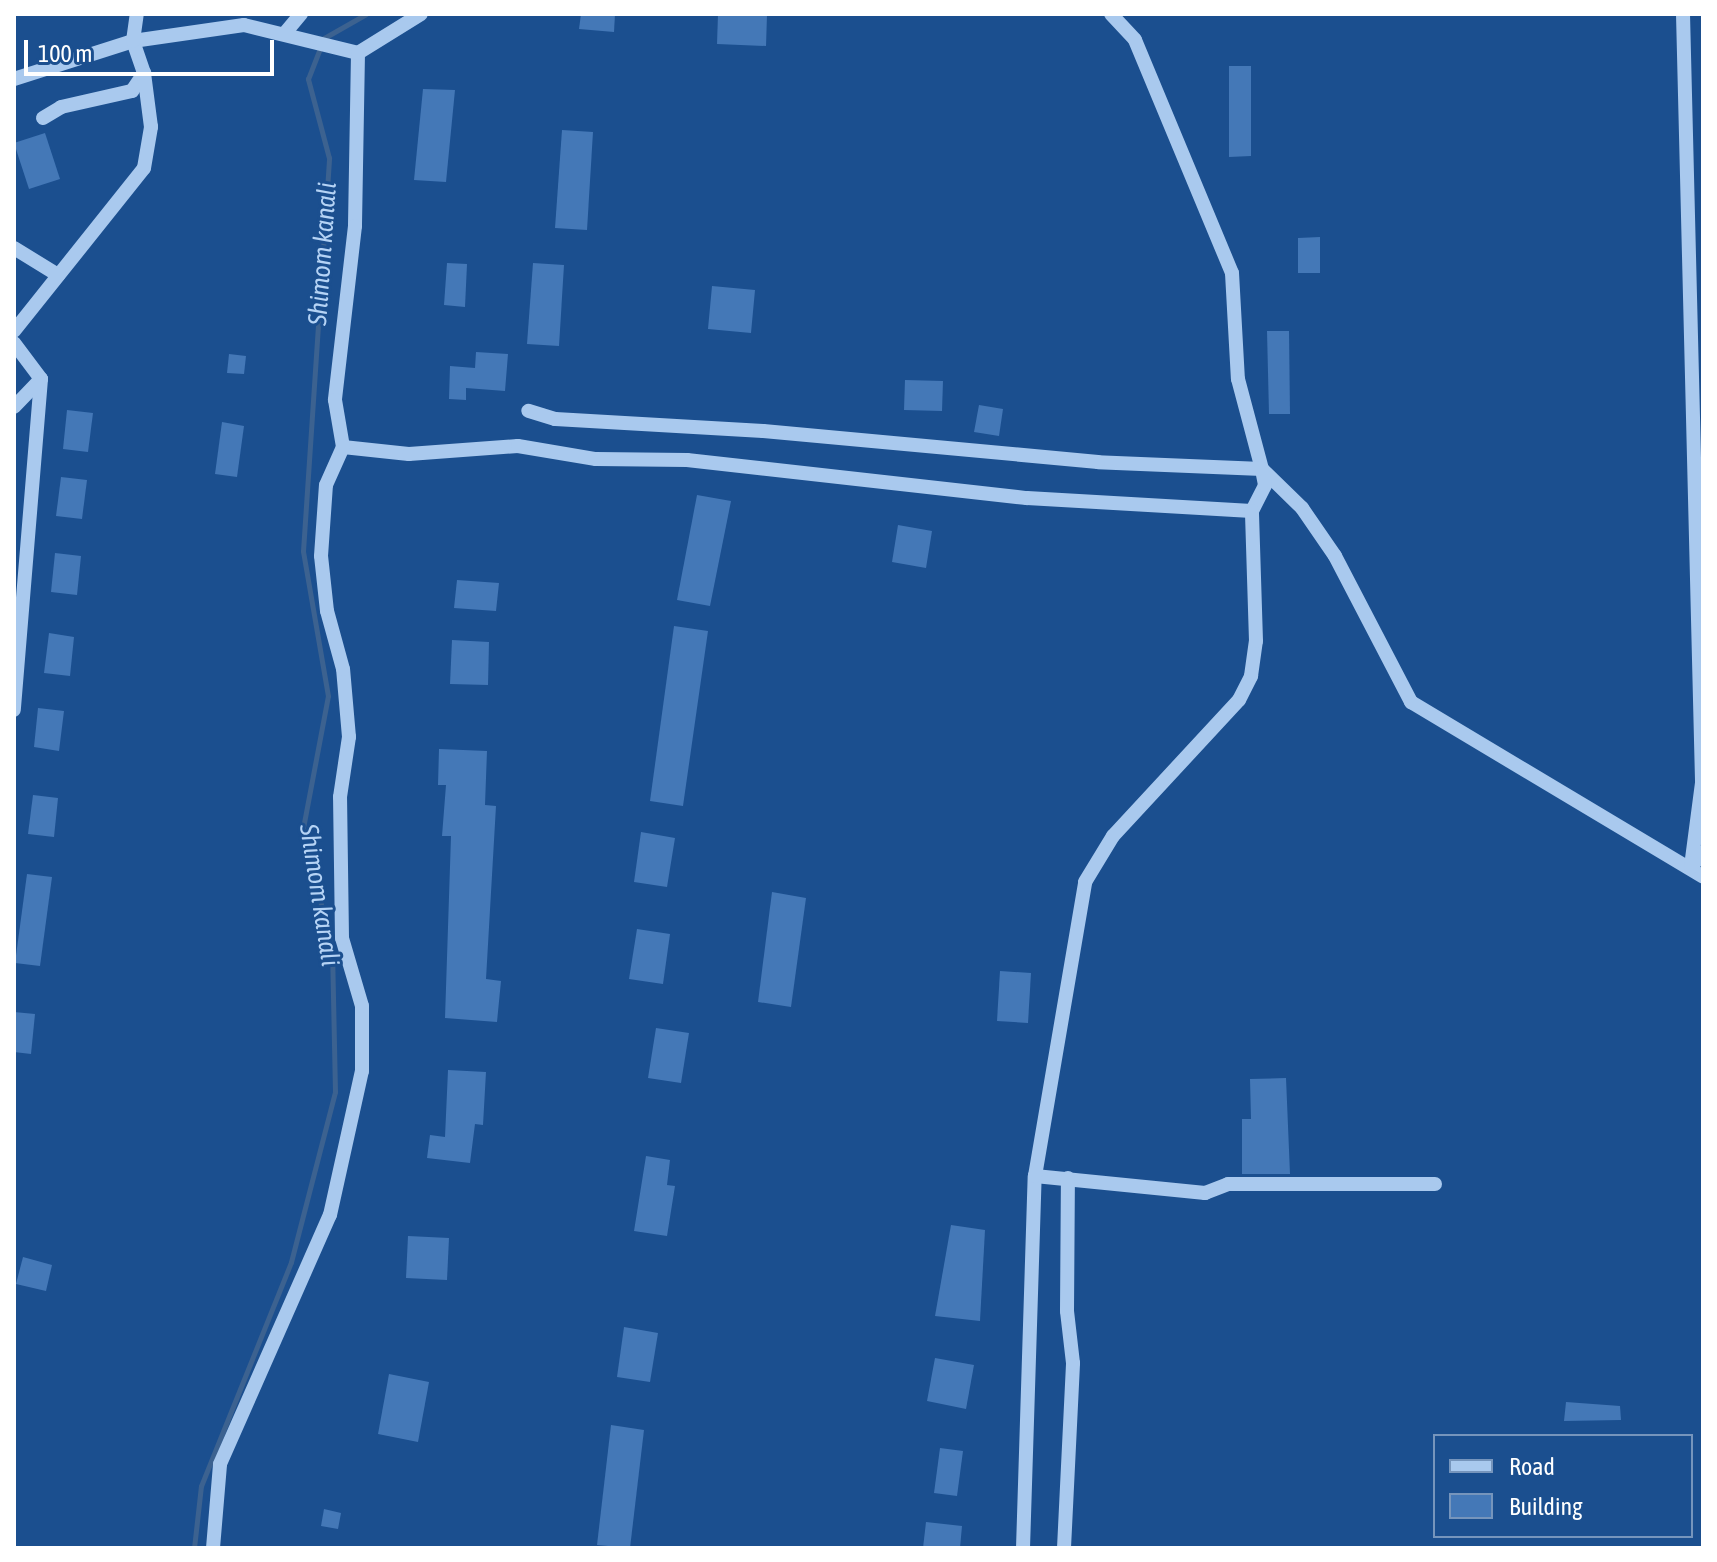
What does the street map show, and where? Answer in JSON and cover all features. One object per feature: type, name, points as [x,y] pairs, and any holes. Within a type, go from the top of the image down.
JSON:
[{"type":"street","points":[[14,331],[144,168],[151,127],[144,73],[133,41],[137,14]]},
{"type":"street","points":[[291,36],[301,14]]},
{"type":"street","points":[[14,79],[133,41],[244,25],[329,49],[358,53],[421,14]]},
{"type":"street","points":[[1023,1548],[1035,1176],[1085,882],[1113,836],[1239,700],[1251,676],[1256,641],[1252,511],[1265,485],[1238,379],[1232,273],[1135,40],[1111,14]]},
{"type":"street","points":[[1683,14],[1702,783],[1691,867]]},
{"type":"street","points":[[213,1548],[220,1464],[330,1215],[362,1071],[362,1006],[342,923],[340,797],[349,737],[343,669],[327,611],[321,556],[326,485],[343,447],[335,400],[355,226],[358,53]]},
{"type":"street","points":[[43,118],[61,107],[132,91],[144,73]]},
{"type":"street","points":[[14,248],[58,275]]},
{"type":"street","points":[[14,343],[41,379],[14,710]]},
{"type":"street","points":[[14,407],[41,379]]},
{"type":"street","points":[[528,411],[555,419],[763,431],[1098,462],[1262,469],[1302,508],[1335,556],[1411,702],[1691,867],[1703,877]]},
{"type":"street","points":[[343,447],[409,454],[518,446],[596,459],[687,460],[1027,498],[1252,511]]},
{"type":"street","points":[[1691,867],[1703,852]]},
{"type":"street","points":[[1035,1176],[1205,1193],[1228,1184],[1435,1184]]},
{"type":"street","points":[[1064,1548],[1073,1363],[1067,1311],[1068,1178]]},
{"type":"building","points":[[581,14],[615,14],[614,32],[579,29]]},
{"type":"building","points":[[718,14],[767,14],[766,46],[717,44]]},
{"type":"building","points":[[1229,66],[1251,66],[1251,156],[1229,157]]},
{"type":"building","points":[[423,89],[455,90],[446,182],[414,180]]},
{"type":"building","points":[[562,130],[593,132],[587,230],[555,228]]},
{"type":"building","points":[[45,133],[60,179],[29,189],[14,143]]},
{"type":"building","points":[[1320,237],[1320,273],[1298,273],[1298,238]]},
{"type":"building","points":[[447,263],[467,264],[465,307],[444,305]]},
{"type":"building","points":[[533,263],[564,265],[559,346],[527,344]]},
{"type":"building","points":[[712,286],[755,290],[751,333],[708,329]]},
{"type":"building","points":[[1267,331],[1289,331],[1290,414],[1269,414]]},
{"type":"building","points":[[476,352],[508,354],[505,391],[466,388],[466,400],[449,399],[450,366],[475,368]]},
{"type":"building","points":[[229,354],[246,356],[244,374],[227,373]]},
{"type":"building","points":[[905,380],[943,381],[942,411],[904,410]]},
{"type":"building","points":[[979,405],[1003,409],[999,436],[974,432]]},
{"type":"building","points":[[67,410],[93,413],[88,452],[63,449]]},
{"type":"building","points":[[222,422],[244,426],[237,477],[215,474]]},
{"type":"building","points":[[61,477],[87,480],[82,519],[56,516]]},
{"type":"building","points":[[697,495],[731,501],[710,606],[677,600]]},
{"type":"building","points":[[898,525],[932,531],[926,568],[892,562]]},
{"type":"building","points":[[55,553],[81,556],[77,595],[51,592]]},
{"type":"building","points":[[457,580],[499,583],[496,611],[454,608]]},
{"type":"building","points":[[674,626],[708,631],[683,806],[650,801]]},
{"type":"building","points":[[49,633],[74,637],[70,676],[44,673]]},
{"type":"building","points":[[452,640],[489,642],[488,685],[450,684]]},
{"type":"building","points":[[38,708],[64,711],[59,751],[34,747]]},
{"type":"building","points":[[439,749],[487,751],[485,805],[496,806],[486,979],[501,981],[497,1022],[445,1018],[451,836],[442,836],[446,785],[438,785]]},
{"type":"building","points":[[33,795],[58,798],[54,837],[28,834]]},
{"type":"building","points":[[641,832],[675,838],[667,887],[634,882]]},
{"type":"building","points":[[27,874],[52,877],[40,966],[15,963]]},
{"type":"building","points":[[772,892],[806,898],[791,1007],[758,1002]]},
{"type":"building","points":[[637,929],[670,934],[663,984],[629,979]]},
{"type":"building","points":[[1000,971],[1031,973],[1028,1023],[997,1021]]},
{"type":"building","points":[[14,1012],[35,1014],[31,1054],[14,1052]]},
{"type":"building","points":[[656,1028],[689,1033],[681,1083],[648,1078]]},
{"type":"building","points":[[448,1070],[486,1072],[483,1125],[475,1124],[470,1163],[427,1158],[430,1135],[445,1137]]},
{"type":"building","points":[[1286,1078],[1290,1174],[1242,1174],[1242,1119],[1251,1119],[1250,1079]]},
{"type":"building","points":[[646,1156],[670,1160],[667,1185],[675,1186],[667,1236],[634,1231]]},
{"type":"building","points":[[951,1225],[985,1230],[980,1321],[935,1316]]},
{"type":"building","points":[[408,1236],[449,1238],[447,1280],[406,1278]]},
{"type":"building","points":[[23,1257],[52,1265],[46,1291],[16,1284]]},
{"type":"building","points":[[624,1327],[658,1333],[650,1382],[617,1377]]},
{"type":"building","points":[[935,1358],[974,1365],[966,1409],[927,1401]]},
{"type":"building","points":[[389,1374],[429,1382],[418,1442],[378,1434]]},
{"type":"building","points":[[1566,1402],[1620,1406],[1621,1420],[1564,1421]]},
{"type":"building","points":[[611,1425],[644,1430],[630,1548],[597,1545]]},
{"type":"building","points":[[940,1448],[963,1451],[957,1496],[934,1493]]},
{"type":"building","points":[[324,1509],[341,1513],[338,1529],[321,1526]]},
{"type":"building","points":[[926,1522],[962,1526],[960,1548],[923,1548]]},
{"type":"waterway","name":"Shimom kanali","points":[[194,1548],[201,1486],[291,1262],[335,1092],[332,951],[303,828],[328,696],[303,551],[329,158],[308,79],[324,38],[366,14]]}]
